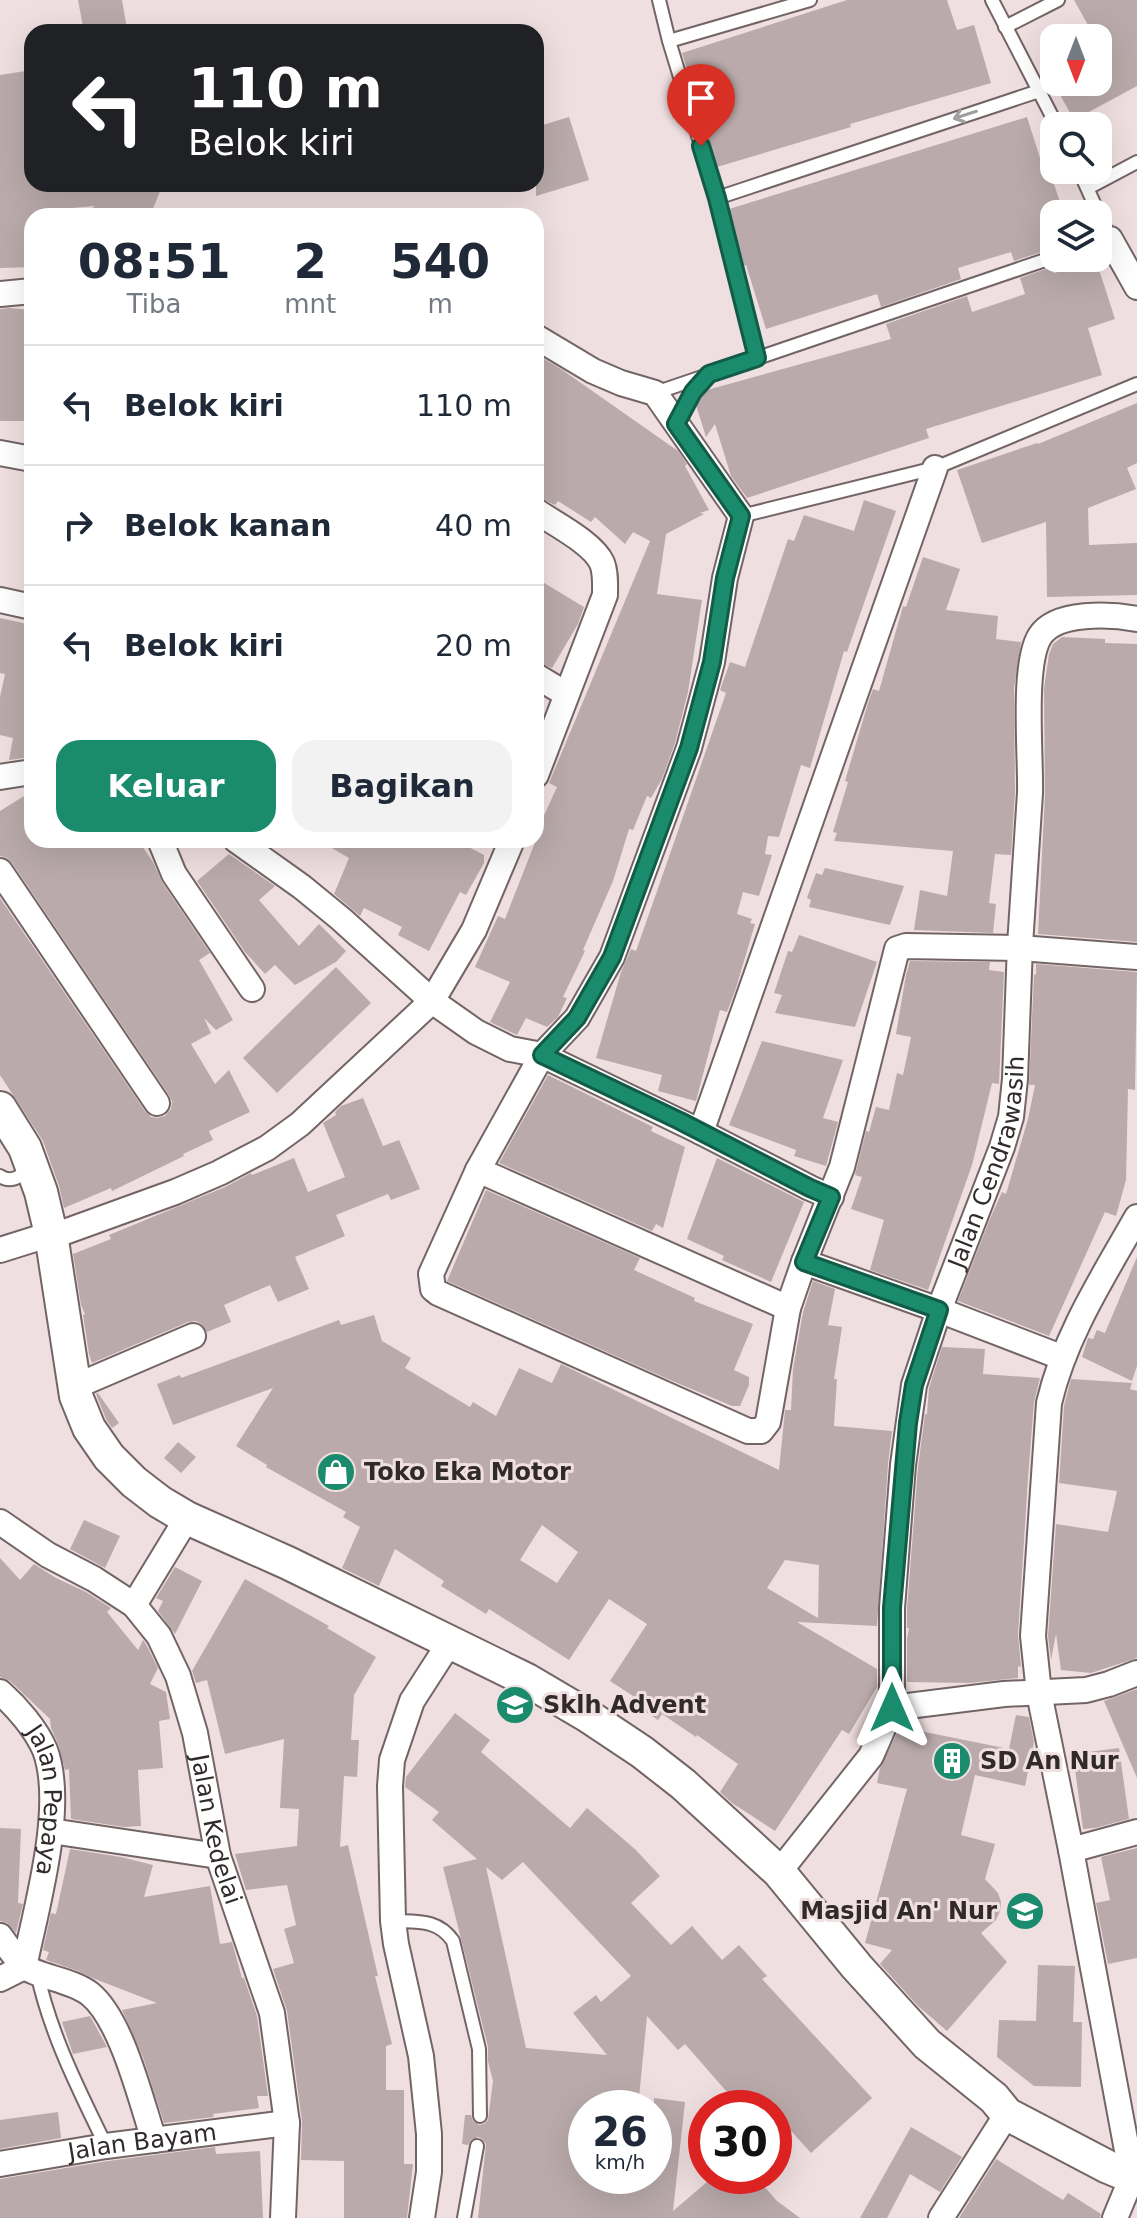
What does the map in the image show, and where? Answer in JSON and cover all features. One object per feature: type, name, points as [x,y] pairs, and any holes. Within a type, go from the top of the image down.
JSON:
[{"type":"street","points":[[1112,252],[1137,287]]},
{"type":"street","points":[[0,294],[24,292]]},
{"type":"street","points":[[544,342],[593,371],[655,393],[741,516],[725,578],[712,662],[689,748],[618,942],[577,1018],[542,1055],[478,1170],[431,1274],[433,1289],[748,1431],[761,1431],[768,1422],[788,1308],[845,1154],[897,949],[906,946],[1020,948],[1137,957]]},
{"type":"street","points":[[0,453],[24,458]]},
{"type":"street","points":[[701,1132],[935,468]]},
{"type":"street","points":[[544,516],[594,550],[606,578],[605,595],[544,753]]},
{"type":"street","points":[[0,600],[24,605]]},
{"type":"street","name":"Jalan Cendrawasih","points":[[892,1708],[892,1608],[905,1451],[914,1385],[1011,1117],[1030,790],[1030,676],[1034,650],[1049,626],[1061,620],[1111,615],[1137,619]]},
{"type":"street","points":[[544,681],[566,694]]},
{"type":"street","points":[[0,777],[24,773]]},
{"type":"street","points":[[163,848],[174,874],[252,989]]},
{"type":"street","points":[[247,848],[302,887],[432,1001],[476,1032],[510,1049],[542,1055],[831,1197]]},
{"type":"street","points":[[0,1250],[59,1234],[175,1192],[267,1148],[300,1124],[432,1001],[474,930],[508,848]]},
{"type":"street","points":[[0,871],[157,1103]]},
{"type":"street","points":[[0,1108],[25,1148],[10,1177],[41,1192],[51,1234],[76,1396],[89,1428],[109,1457],[134,1482],[187,1518],[288,1563],[527,1680],[642,1752],[683,1784],[779,1872],[857,1967],[927,2044],[994,2098],[1007,2114],[1134,2178]]},
{"type":"street","points":[[478,1170],[788,1308]]},
{"type":"street","points":[[1115,2218],[1134,2178],[1039,1693],[1033,1636],[1049,1403],[1061,1357],[1137,1217]]},
{"type":"street","points":[[804,1262],[1061,1357]]},
{"type":"street","points":[[74,1387],[193,1336]]},
{"type":"street","points":[[134,1605],[187,1518]]},
{"type":"street","name":"Jalan Kedelai","points":[[0,1522],[48,1555],[134,1605],[159,1636],[178,1676],[195,1733],[218,1856],[272,2013],[287,2123],[283,2218]]},
{"type":"street","points":[[422,2218],[429,2172],[429,2134],[421,2056],[393,1921],[390,1786],[392,1760],[412,1701],[450,1642]]},
{"type":"street","points":[[779,1872],[871,1756],[892,1708],[1004,1694],[1086,1690],[1137,1673]]},
{"type":"street","name":"Jalan Pepaya","points":[[0,1692],[29,1724],[44,1747],[50,1767],[51,1831],[31,1970]]},
{"type":"street","points":[[51,1831],[218,1856]]},
{"type":"street","points":[[1071,1850],[1137,1832]]},
{"type":"street","points":[[0,1936],[31,1970],[78,1986],[102,2008],[120,2040],[154,2140]]},
{"type":"street","points":[[0,1979],[31,1970]]},
{"type":"street","points":[[941,2218],[1007,2114]]},
{"type":"street","name":"Jalan Bayam","points":[[0,2164],[106,2146],[287,2123]]},
{"type":"lane","points":[[659,0],[717,198],[757,358]]},
{"type":"lane","points":[[669,41],[810,0]]},
{"type":"lane","points":[[992,0],[1050,112]]},
{"type":"lane","points":[[1005,27],[1058,0]]},
{"type":"lane","points":[[717,198],[1039,91]]},
{"type":"lane","points":[[1088,188],[1137,162]]},
{"type":"lane","points":[[1086,184],[1092,200]]},
{"type":"lane","points":[[655,393],[1040,262]]},
{"type":"lane","points":[[676,424],[693,392],[709,374]]},
{"type":"lane","points":[[741,516],[935,468],[1137,384]]},
{"type":"lane","points":[[393,1921],[435,1924],[446,1930],[453,1941],[479,2049],[480,2116]]},
{"type":"lane","points":[[31,1970],[59,2045],[106,2146]]},
{"type":"lane","points":[[464,2218],[477,2146]]},
{"type":"building","points":[[78,0],[122,0],[126,24],[82,24]]},
{"type":"building","points":[[847,0],[947,0],[957,30],[974,25],[991,83],[717,167],[682,53]]},
{"type":"building","points":[[1074,0],[1137,0],[1137,86],[1089,112],[1070,112],[1061,96],[1112,96],[1112,24],[1087,24]]},
{"type":"building","points":[[24,71],[24,192],[160,192],[153,208],[24,208],[24,267],[0,268],[0,75]]},
{"type":"building","points":[[569,117],[589,180],[536,196],[536,192],[544,192],[544,125]]},
{"type":"building","points":[[1027,117],[1040,158],[1040,184],[1054,184],[1059,200],[1040,200],[1040,253],[1014,261],[1011,252],[958,268],[961,279],[881,307],[877,294],[766,329],[746,265],[743,266],[729,209]]},
{"type":"building","points":[[1040,271],[1100,272],[1115,319],[1088,328],[1102,375],[926,429],[929,438],[747,498],[731,476],[715,424],[706,437],[696,405],[707,390],[891,339],[886,324],[967,296],[972,312],[1025,294],[1020,278]]},
{"type":"building","points":[[0,309],[24,309],[24,421],[0,421]]},
{"type":"building","points":[[544,359],[678,451],[709,510],[666,534],[657,594],[702,600],[688,692],[662,779],[651,798],[647,796],[633,830],[629,829],[613,881],[563,997],[567,998],[558,1017],[547,1027],[526,1018],[517,1035],[490,1022],[510,982],[475,967],[498,916],[505,919],[533,848],[544,848],[544,815],[557,787],[549,783],[650,541],[633,532],[625,544],[595,517],[591,522],[558,501],[555,505],[544,500]]},
{"type":"building","points":[[1137,403],[1137,463],[1127,468],[1136,489],[1088,508],[1089,545],[1137,543],[1137,595],[1047,597],[1046,522],[982,543],[957,470],[1038,444]]},
{"type":"building","points":[[864,500],[896,511],[847,652],[844,651],[810,768],[801,765],[779,837],[768,836],[765,854],[772,855],[759,896],[743,892],[737,914],[752,919],[750,923],[755,924],[736,988],[727,1012],[720,1010],[696,1101],[658,1091],[662,1075],[596,1058],[621,972],[631,949],[636,951],[726,693],[720,690],[730,662],[745,667],[788,539],[794,541],[804,515],[854,531]]},
{"type":"building","points":[[923,557],[960,569],[946,610],[998,616],[996,639],[1021,642],[1014,688],[1015,793],[1011,855],[995,854],[989,903],[996,904],[993,933],[914,930],[920,890],[947,896],[953,851],[834,841],[837,833],[833,832],[848,782],[845,781],[868,703],[873,689],[879,691],[903,606],[906,607]]},
{"type":"building","points":[[544,583],[584,607],[578,624],[552,668],[544,664]]},
{"type":"building","points":[[0,618],[24,623],[24,758],[9,760],[13,738],[0,735],[0,697],[5,674],[0,673]]},
{"type":"building","points":[[1062,637],[1137,644],[1137,942],[1038,934],[1045,794],[1044,689],[1049,654],[1053,644]]},
{"type":"building","points":[[24,796],[24,848],[143,848],[162,882],[210,953],[199,960],[233,1020],[216,1030],[204,1018],[211,1033],[191,1044],[215,1084],[229,1070],[250,1112],[209,1131],[213,1140],[184,1156],[112,1191],[111,1188],[64,1208],[43,1141],[0,1075],[0,898],[145,1111],[151,1117],[165,1116],[171,1109],[172,1101],[12,863],[0,856],[0,811]]},
{"type":"building","points":[[332,848],[470,848],[484,855],[484,863],[466,895],[460,892],[429,951],[398,935],[402,927],[364,908],[360,916],[334,894],[349,858]]},
{"type":"building","points":[[229,854],[275,886],[259,900],[299,946],[319,924],[346,951],[336,962],[295,985],[275,965],[265,974],[245,952],[197,881]]},
{"type":"building","points":[[825,868],[904,886],[890,925],[809,907],[811,900],[807,898],[816,873],[822,875]]},
{"type":"building","points":[[799,935],[877,962],[855,1027],[775,1013],[782,995],[774,993],[788,951],[792,952]]},
{"type":"building","points":[[910,961],[990,962],[989,970],[1004,972],[999,1084],[992,1083],[972,1165],[928,1290],[870,1270],[884,1220],[851,1209],[862,1177],[855,1175],[866,1131],[869,1132],[876,1107],[889,1110],[897,1073],[903,1075],[911,1037],[896,1034]]},
{"type":"building","points":[[1036,964],[1137,972],[1135,1090],[1128,1089],[1126,1180],[1116,1216],[1105,1212],[1049,1336],[958,1301],[1002,1192],[1006,1194],[1028,1119],[1035,1085],[1029,1085]]},
{"type":"building","points":[[336,967],[371,1003],[277,1093],[243,1058]]},
{"type":"building","points":[[762,1041],[843,1060],[823,1118],[838,1122],[826,1166],[794,1156],[796,1150],[729,1125]]},
{"type":"building","points":[[548,1075],[653,1127],[651,1131],[685,1147],[663,1228],[656,1224],[652,1231],[499,1163]]},
{"type":"building","points":[[363,1098],[383,1146],[399,1140],[420,1189],[391,1200],[388,1194],[336,1215],[345,1236],[295,1257],[309,1289],[278,1302],[270,1285],[224,1305],[231,1322],[207,1332],[196,1321],[188,1322],[92,1363],[73,1254],[251,1173],[294,1158],[308,1192],[345,1177],[323,1123],[336,1115],[341,1106]]},
{"type":"building","points":[[717,1158],[804,1202],[771,1282],[722,1260],[724,1256],[687,1239]]},
{"type":"building","points":[[486,1190],[640,1258],[634,1270],[695,1298],[694,1301],[753,1324],[734,1370],[749,1377],[740,1406],[732,1406],[663,1377],[447,1281]]},
{"type":"building","points":[[1137,1257],[1137,1366],[1132,1381],[1082,1357],[1088,1338],[1093,1339],[1097,1330],[1105,1333]]},
{"type":"building","points":[[813,1281],[835,1289],[828,1325],[842,1327],[834,1379],[837,1379],[834,1426],[892,1431],[877,1626],[797,1622],[877,1669],[877,1687],[849,1734],[842,1730],[775,1831],[720,1792],[738,1764],[662,1714],[658,1720],[629,1701],[633,1696],[610,1681],[647,1624],[609,1599],[569,1660],[489,1609],[486,1614],[441,1586],[444,1581],[395,1549],[379,1586],[342,1568],[360,1527],[343,1517],[346,1512],[266,1467],[236,1446],[273,1388],[173,1425],[157,1384],[339,1320],[341,1325],[374,1315],[382,1341],[411,1358],[405,1368],[470,1407],[473,1402],[496,1416],[519,1368],[552,1383],[561,1364],[779,1470],[785,1410],[791,1410],[793,1369],[803,1312]],"holes":[[[542,1525],[578,1552],[557,1583],[520,1560]],[[785,1560],[819,1565],[818,1618],[767,1588]]]},
{"type":"building","points":[[942,1347],[985,1349],[983,1374],[1040,1378],[1034,1402],[1028,1478],[1018,1635],[1021,1667],[1018,1666],[1018,1678],[969,1683],[907,1682],[907,1609],[918,1467],[929,1388]]},
{"type":"building","points":[[1071,1379],[1132,1383],[1130,1389],[1137,1391],[1137,1658],[1091,1673],[1061,1670],[1056,1634],[1051,1660],[1048,1636],[1056,1524],[1108,1532],[1117,1491],[1059,1483],[1064,1406]]},
{"type":"building","points":[[96,1394],[119,1423],[112,1428]]},
{"type":"building","points":[[178,1442],[196,1457],[181,1473],[164,1458]]},
{"type":"building","points":[[84,1520],[120,1536],[105,1568],[70,1549]]},
{"type":"building","points":[[0,1558],[20,1580],[34,1564],[86,1592],[111,1608],[107,1612],[138,1650],[143,1640],[146,1644],[158,1668],[150,1684],[166,1692],[170,1719],[159,1721],[163,1768],[138,1770],[141,1826],[124,1827],[71,1819],[69,1769],[65,1770],[50,1719],[10,1681],[0,1677]]},
{"type":"building","points":[[175,1567],[202,1581],[175,1634],[158,1611],[163,1601],[156,1598]]},
{"type":"building","points":[[245,1579],[329,1626],[327,1628],[376,1657],[354,1695],[351,1740],[359,1740],[357,1777],[344,1776],[340,1847],[348,1845],[392,2044],[386,2046],[386,2090],[404,2090],[404,2164],[413,2164],[407,2218],[344,2218],[344,2161],[301,2160],[302,2121],[287,2011],[273,1969],[294,1963],[284,1929],[296,1925],[287,1885],[246,1890],[235,1854],[297,1846],[299,1809],[280,1808],[284,1739],[225,1754],[207,1680],[196,1683],[192,1671]]},
{"type":"building","points":[[1137,1689],[1137,1778],[1104,1701]]},
{"type":"building","points":[[455,1713],[490,1740],[481,1752],[570,1828],[587,1808],[636,1850],[660,1876],[631,1903],[671,1945],[692,1926],[722,1960],[739,1945],[767,1976],[762,1979],[872,2098],[811,2153],[792,2132],[792,2090],[725,2090],[685,2044],[678,2050],[647,2016],[640,2090],[568,2090],[568,2194],[672,2194],[672,2100],[685,2102],[673,2211],[693,2194],[771,2194],[800,2218],[478,2218],[486,2144],[478,2137],[468,2145],[462,2144],[465,2115],[471,2115],[479,2125],[488,2120],[493,2081],[488,2047],[443,1867],[477,1859],[432,1820],[439,1812],[405,1787],[406,1777]],"holes":[[[523,1862],[631,1976],[601,2002],[596,1995],[573,2013],[607,2055],[526,2048],[486,1867],[502,1880]]]},
{"type":"building","points":[[1016,1715],[1029,1717],[1034,1742],[1025,1786],[975,1775],[961,1835],[995,1844],[985,1879],[998,1893],[1000,1911],[996,1920],[981,1933],[1007,1962],[947,2031],[918,2006],[880,1964],[892,1950],[865,1943],[907,1789],[877,1783],[880,1768],[900,1727],[1009,1749]]},
{"type":"building","points":[[1119,1748],[1129,1819],[1083,1829],[1073,1754]]},
{"type":"building","points":[[0,1828],[21,1829],[18,1903],[23,1904],[16,1933],[7,1923],[0,1921]]},
{"type":"building","points":[[1137,1848],[1137,1958],[1108,1964],[1096,1903],[1110,1900],[1101,1857]]},
{"type":"building","points":[[70,1849],[153,1865],[144,1897],[210,1886],[220,1944],[232,1942],[257,2016],[268,2096],[257,2096],[259,2108],[164,2123],[143,2057],[122,2010],[157,2003],[46,1960],[49,1952],[43,1950],[51,1913],[56,1914]]},
{"type":"building","points":[[1038,1965],[1075,1966],[1073,2022],[1082,2022],[1081,2087],[1034,2086],[997,2057],[999,2020],[1036,2021]]},
{"type":"building","points":[[90,2016],[107,2047],[73,2054],[62,2022]]},
{"type":"building","points":[[58,2112],[61,2138],[0,2149],[0,2120]]},
{"type":"building","points":[[911,2127],[962,2157],[940,2192],[910,2174],[887,2218],[860,2218]]},
{"type":"building","points":[[215,2147],[216,2154],[260,2151],[263,2218],[0,2218],[0,2179]]},
{"type":"building","points":[[996,2159],[1063,2200],[1068,2193],[1101,2214],[1100,2218],[959,2218]]},
{"type":"place","name":"Toko Eka Motor","points":[[336,1472]]},
{"type":"place","name":"Sklh Advent","points":[[515,1705]]},
{"type":"place","name":"SD An Nur","points":[[952,1761]]},
{"type":"place","name":"Masjid An' Nur","points":[[1025,1911]]},
{"type":"route","points":[[701,146],[757,358],[709,374],[693,392],[676,424],[741,516],[725,578],[712,662],[689,748],[612,957],[577,1018],[542,1055],[831,1197],[804,1262],[939,1310],[914,1385],[903,1465],[892,1608],[892,1708]]}]
